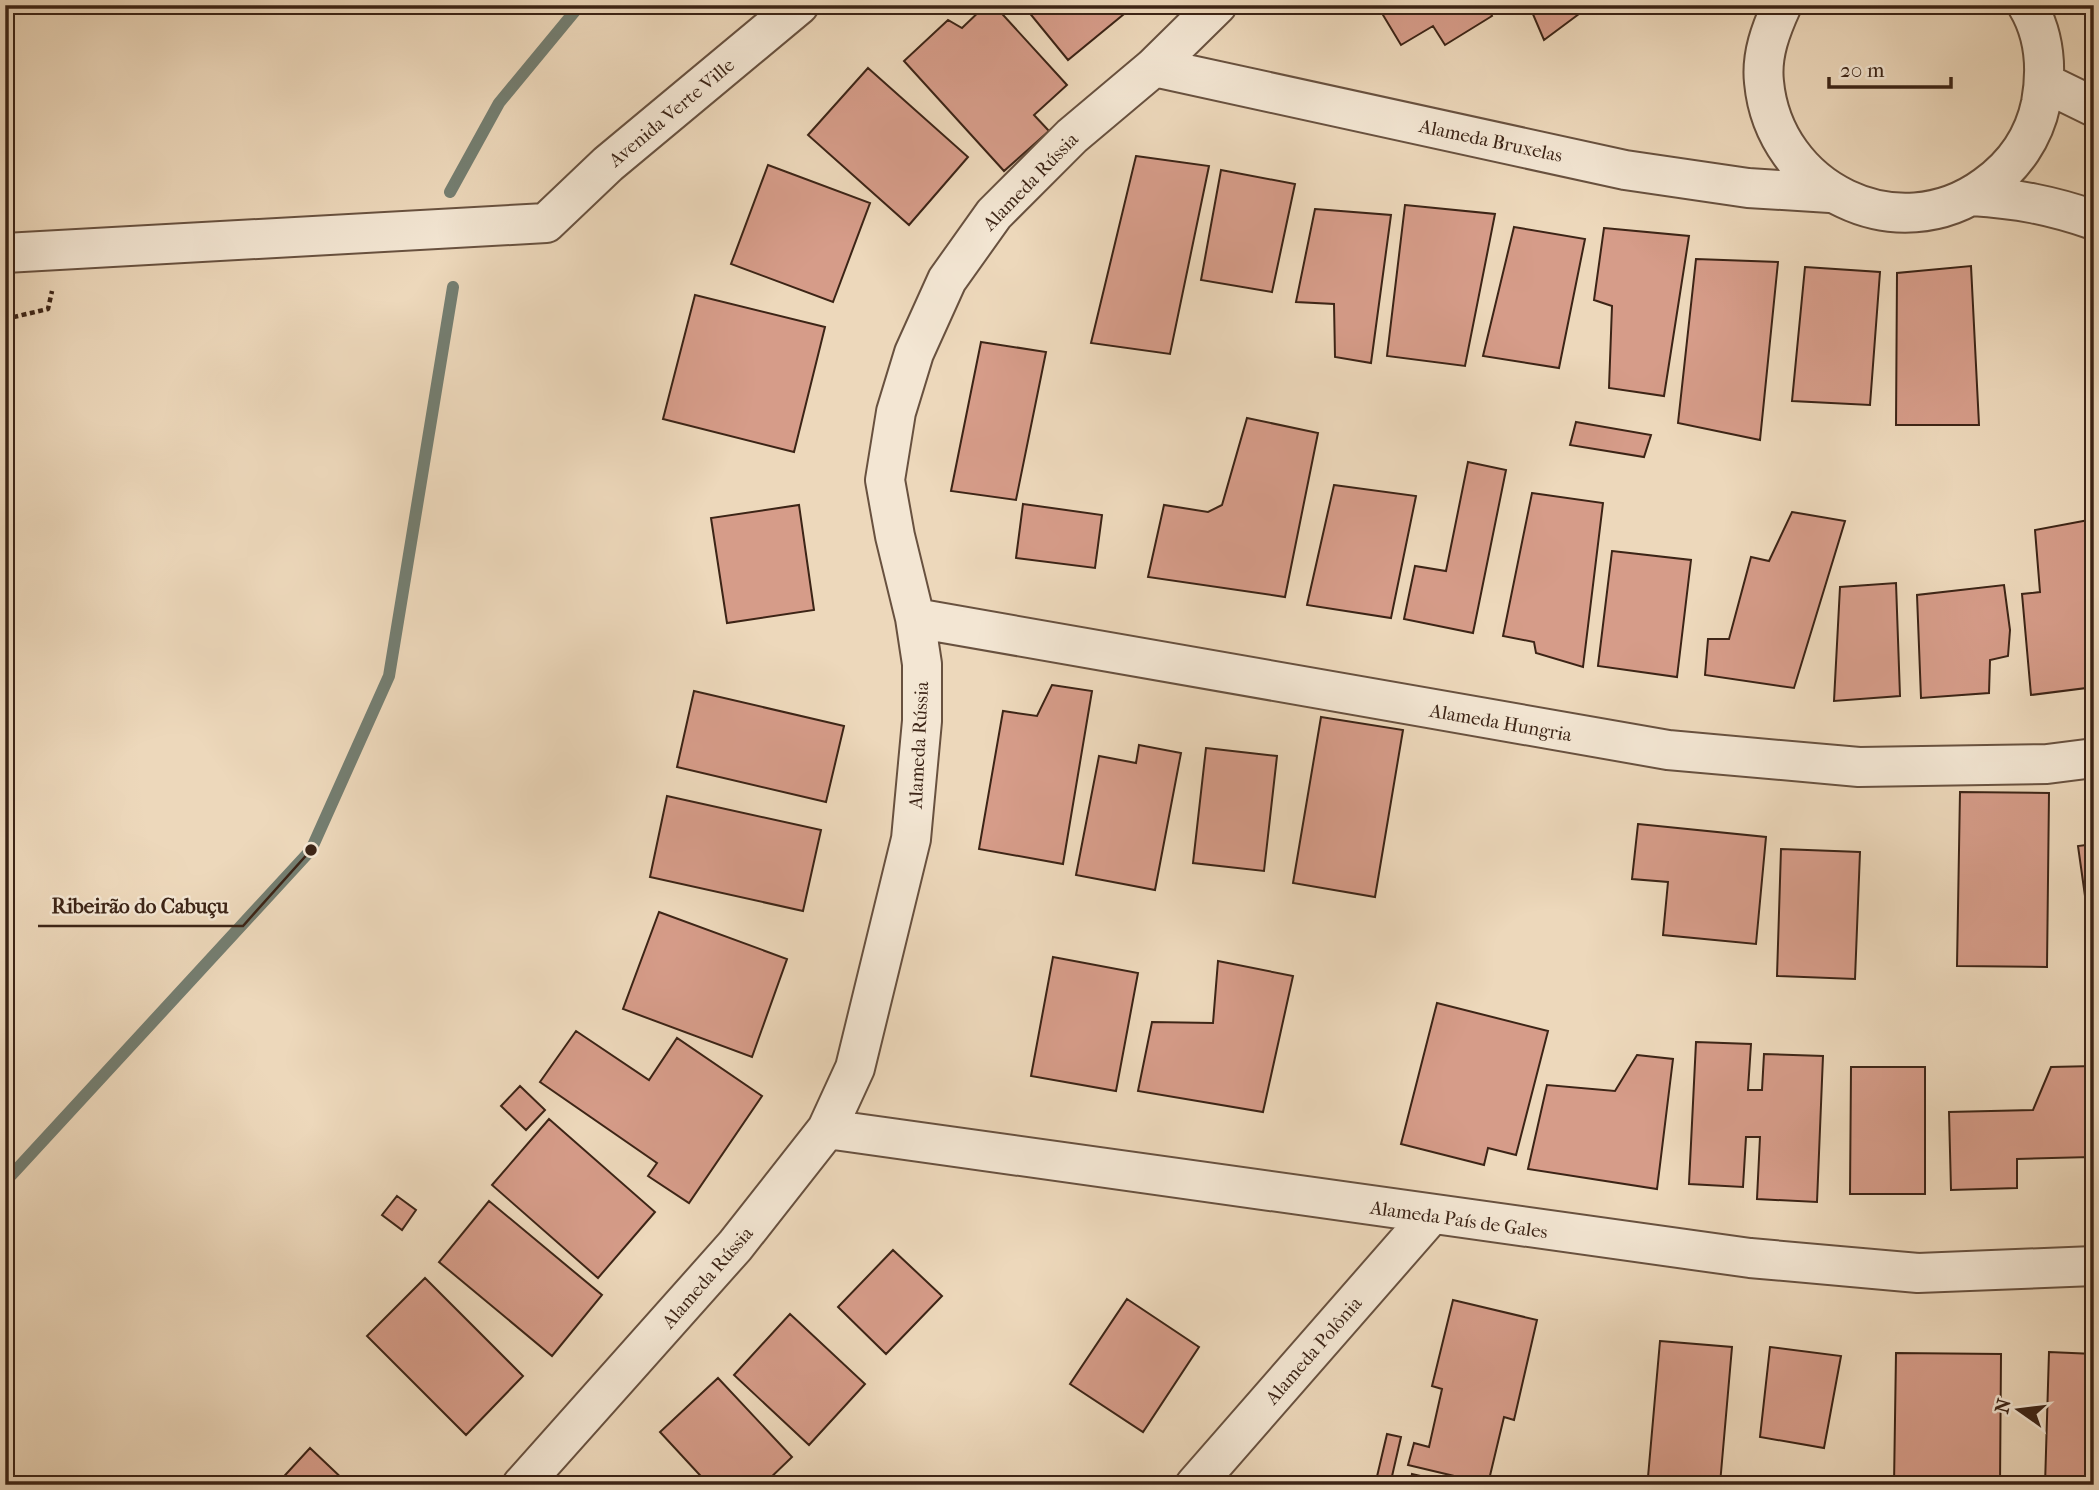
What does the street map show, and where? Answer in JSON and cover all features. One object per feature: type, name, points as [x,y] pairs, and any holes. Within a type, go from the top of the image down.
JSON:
[{"type":"street","name":"Avenida Verte Ville","points":[[60,251],[546,223],[608,164],[799,5]]},
{"type":"street","name":"Alameda Rússia","points":[[522,1485],[735,1246],[827,1129],[855,1068],[911,839],[922,721],[922,664],[915,618],[895,536],[885,480],[896,412],[914,353],[947,280],[995,215],[1072,136],[1154,67],[1217,5]]},
{"type":"street","points":[[1782,5],[1768,37],[1764,81],[1774,125],[1797,163],[1830,193],[1871,210],[1906,214],[1940,209],[1972,196],[2000,176],[2023,148],[2038,117],[2045,83],[2043,48],[2033,15],[2027,5]]},
{"type":"street","name":"Alameda Bruxelas","points":[[1154,67],[1625,170],[1748,188],[1830,193]]},
{"type":"street","points":[[2045,83],[2094,107]]},
{"type":"street","points":[[1972,196],[2016,199],[2094,220]]},
{"type":"street","points":[[5,253],[60,251]]},
{"type":"street","name":"Alameda Hungria","points":[[915,618],[1668,751],[1859,767],[2047,764],[2094,758]]},
{"type":"street","name":"Alameda País de Gales","points":[[827,1129],[1750,1258],[1918,1273],[2094,1266]]},
{"type":"street","name":"Alameda Polônia","points":[[1195,1485],[1431,1215]]},
{"type":"path","points":[[5,319],[48,309],[60,251]]},
{"type":"building","points":[[986,5],[994,5],[1067,85],[1034,115],[1049,131],[1004,171],[904,61],[948,20],[962,28]]},
{"type":"building","points":[[1023,5],[1135,5],[1068,60]]},
{"type":"building","points":[[1377,5],[1486,5],[1492,16],[1445,45],[1433,26],[1401,45]]},
{"type":"building","points":[[1529,5],[1591,5],[1544,40]]},
{"type":"building","points":[[868,68],[968,157],[909,225],[808,135]]},
{"type":"building","points":[[1136,156],[1209,166],[1170,354],[1091,343]]},
{"type":"building","points":[[768,165],[870,203],[833,302],[731,264]]},
{"type":"building","points":[[1221,170],[1295,184],[1272,292],[1201,280]]},
{"type":"building","points":[[1405,205],[1495,214],[1465,366],[1387,356]]},
{"type":"building","points":[[1315,209],[1391,215],[1371,363],[1335,357],[1334,304],[1296,302]]},
{"type":"building","points":[[1514,227],[1585,239],[1559,368],[1483,356]]},
{"type":"building","points":[[1604,228],[1689,236],[1664,396],[1609,388],[1612,306],[1594,300]]},
{"type":"building","points":[[1696,259],[1778,262],[1760,440],[1678,423]]},
{"type":"building","points":[[1971,266],[1979,425],[1896,425],[1897,273]]},
{"type":"building","points":[[1805,267],[1880,272],[1870,405],[1792,401]]},
{"type":"building","points":[[695,295],[825,327],[794,452],[663,419]]},
{"type":"building","points":[[981,342],[1046,352],[1016,500],[951,491]]},
{"type":"building","points":[[1247,418],[1318,433],[1285,597],[1148,577],[1164,505],[1208,512],[1222,505]]},
{"type":"building","points":[[1576,422],[1651,435],[1644,457],[1570,445]]},
{"type":"building","points":[[1468,462],[1506,470],[1473,633],[1404,619],[1415,566],[1446,571]]},
{"type":"building","points":[[1334,485],[1416,496],[1391,618],[1307,605]]},
{"type":"building","points":[[1532,493],[1603,503],[1583,667],[1536,653],[1534,642],[1503,636]]},
{"type":"building","points":[[1023,504],[1102,515],[1095,568],[1016,558]]},
{"type":"building","points":[[799,505],[814,610],[727,623],[711,518]]},
{"type":"building","points":[[1792,512],[1845,521],[1794,688],[1705,675],[1708,639],[1729,639],[1751,557],[1769,561]]},
{"type":"building","points":[[2094,519],[2094,687],[2031,695],[2022,594],[2040,592],[2035,530]]},
{"type":"building","points":[[1612,551],[1691,560],[1677,677],[1598,666]]},
{"type":"building","points":[[1896,583],[1900,696],[1834,701],[1840,587]]},
{"type":"building","points":[[2004,585],[2010,630],[2008,656],[1990,660],[1989,693],[1921,698],[1917,595]]},
{"type":"building","points":[[1052,685],[1092,691],[1063,864],[979,849],[1003,711],[1037,716]]},
{"type":"building","points":[[694,691],[844,726],[826,802],[677,767]]},
{"type":"building","points":[[1321,717],[1403,730],[1375,897],[1293,883]]},
{"type":"building","points":[[1139,745],[1181,753],[1155,890],[1076,875],[1099,756],[1136,763]]},
{"type":"building","points":[[1206,748],[1277,756],[1264,871],[1193,863]]},
{"type":"building","points":[[1960,792],[2049,793],[2047,967],[1957,966]]},
{"type":"building","points":[[667,796],[821,830],[803,911],[650,877]]},
{"type":"building","points":[[1638,824],[1766,837],[1756,944],[1663,935],[1668,882],[1632,879]]},
{"type":"building","points":[[2094,844],[2094,960],[2078,846]]},
{"type":"building","points":[[1781,849],[1860,852],[1855,979],[1777,976]]},
{"type":"building","points":[[659,912],[787,959],[752,1057],[623,1009]]},
{"type":"building","points":[[1053,957],[1138,973],[1116,1091],[1031,1076]]},
{"type":"building","points":[[1218,961],[1293,976],[1263,1112],[1138,1091],[1152,1022],[1213,1023]]},
{"type":"building","points":[[1437,1003],[1548,1031],[1516,1155],[1488,1148],[1484,1165],[1401,1144]]},
{"type":"building","points":[[576,1031],[649,1080],[677,1038],[762,1096],[689,1203],[648,1176],[657,1163],[540,1082]]},
{"type":"building","points":[[1696,1042],[1751,1044],[1748,1090],[1762,1090],[1764,1054],[1823,1056],[1817,1202],[1757,1199],[1760,1137],[1746,1137],[1743,1187],[1689,1184]]},
{"type":"building","points":[[1637,1055],[1673,1059],[1657,1189],[1528,1169],[1547,1085],[1615,1091]]},
{"type":"building","points":[[2094,1066],[2094,1192],[2091,1157],[2017,1159],[2017,1188],[1951,1190],[1949,1112],[2033,1110],[2051,1067]]},
{"type":"building","points":[[1851,1067],[1925,1067],[1925,1194],[1850,1194]]},
{"type":"building","points":[[520,1086],[545,1110],[526,1130],[501,1106]]},
{"type":"building","points":[[549,1119],[655,1212],[598,1278],[492,1185]]},
{"type":"building","points":[[397,1196],[416,1210],[402,1230],[382,1215]]},
{"type":"building","points":[[489,1201],[602,1295],[552,1356],[439,1262]]},
{"type":"building","points":[[893,1250],[942,1296],[886,1354],[838,1307]]},
{"type":"building","points":[[425,1278],[523,1376],[466,1435],[367,1336]]},
{"type":"building","points":[[1127,1299],[1199,1347],[1143,1432],[1070,1384]]},
{"type":"building","points":[[1453,1300],[1537,1320],[1514,1420],[1504,1417],[1488,1484],[1408,1465],[1414,1443],[1429,1447],[1442,1389],[1432,1386]]},
{"type":"building","points":[[790,1314],[865,1384],[809,1445],[734,1375]]},
{"type":"building","points":[[1660,1341],[1732,1347],[1720,1484],[1648,1477]]},
{"type":"building","points":[[1770,1347],[1841,1356],[1824,1448],[1760,1437]]},
{"type":"building","points":[[2049,1352],[2094,1354],[2094,1485],[2045,1485]]},
{"type":"building","points":[[1896,1353],[2001,1354],[2000,1485],[1894,1485]]},
{"type":"building","points":[[718,1378],[792,1457],[763,1485],[709,1485],[660,1432]]},
{"type":"building","points":[[1387,1434],[1401,1437],[1390,1485],[1375,1485]]},
{"type":"building","points":[[310,1448],[349,1485],[276,1485]]},
{"type":"building","points":[[1412,1474],[1459,1485],[1410,1485]]},
{"type":"waterway","points":[[450,192],[499,103],[580,5]]},
{"type":"waterway","points":[[5,1182],[311,850],[389,676],[453,287]]},
{"type":"place","name":"Ribeirão do Cabuçu","points":[[311,850]]}]
